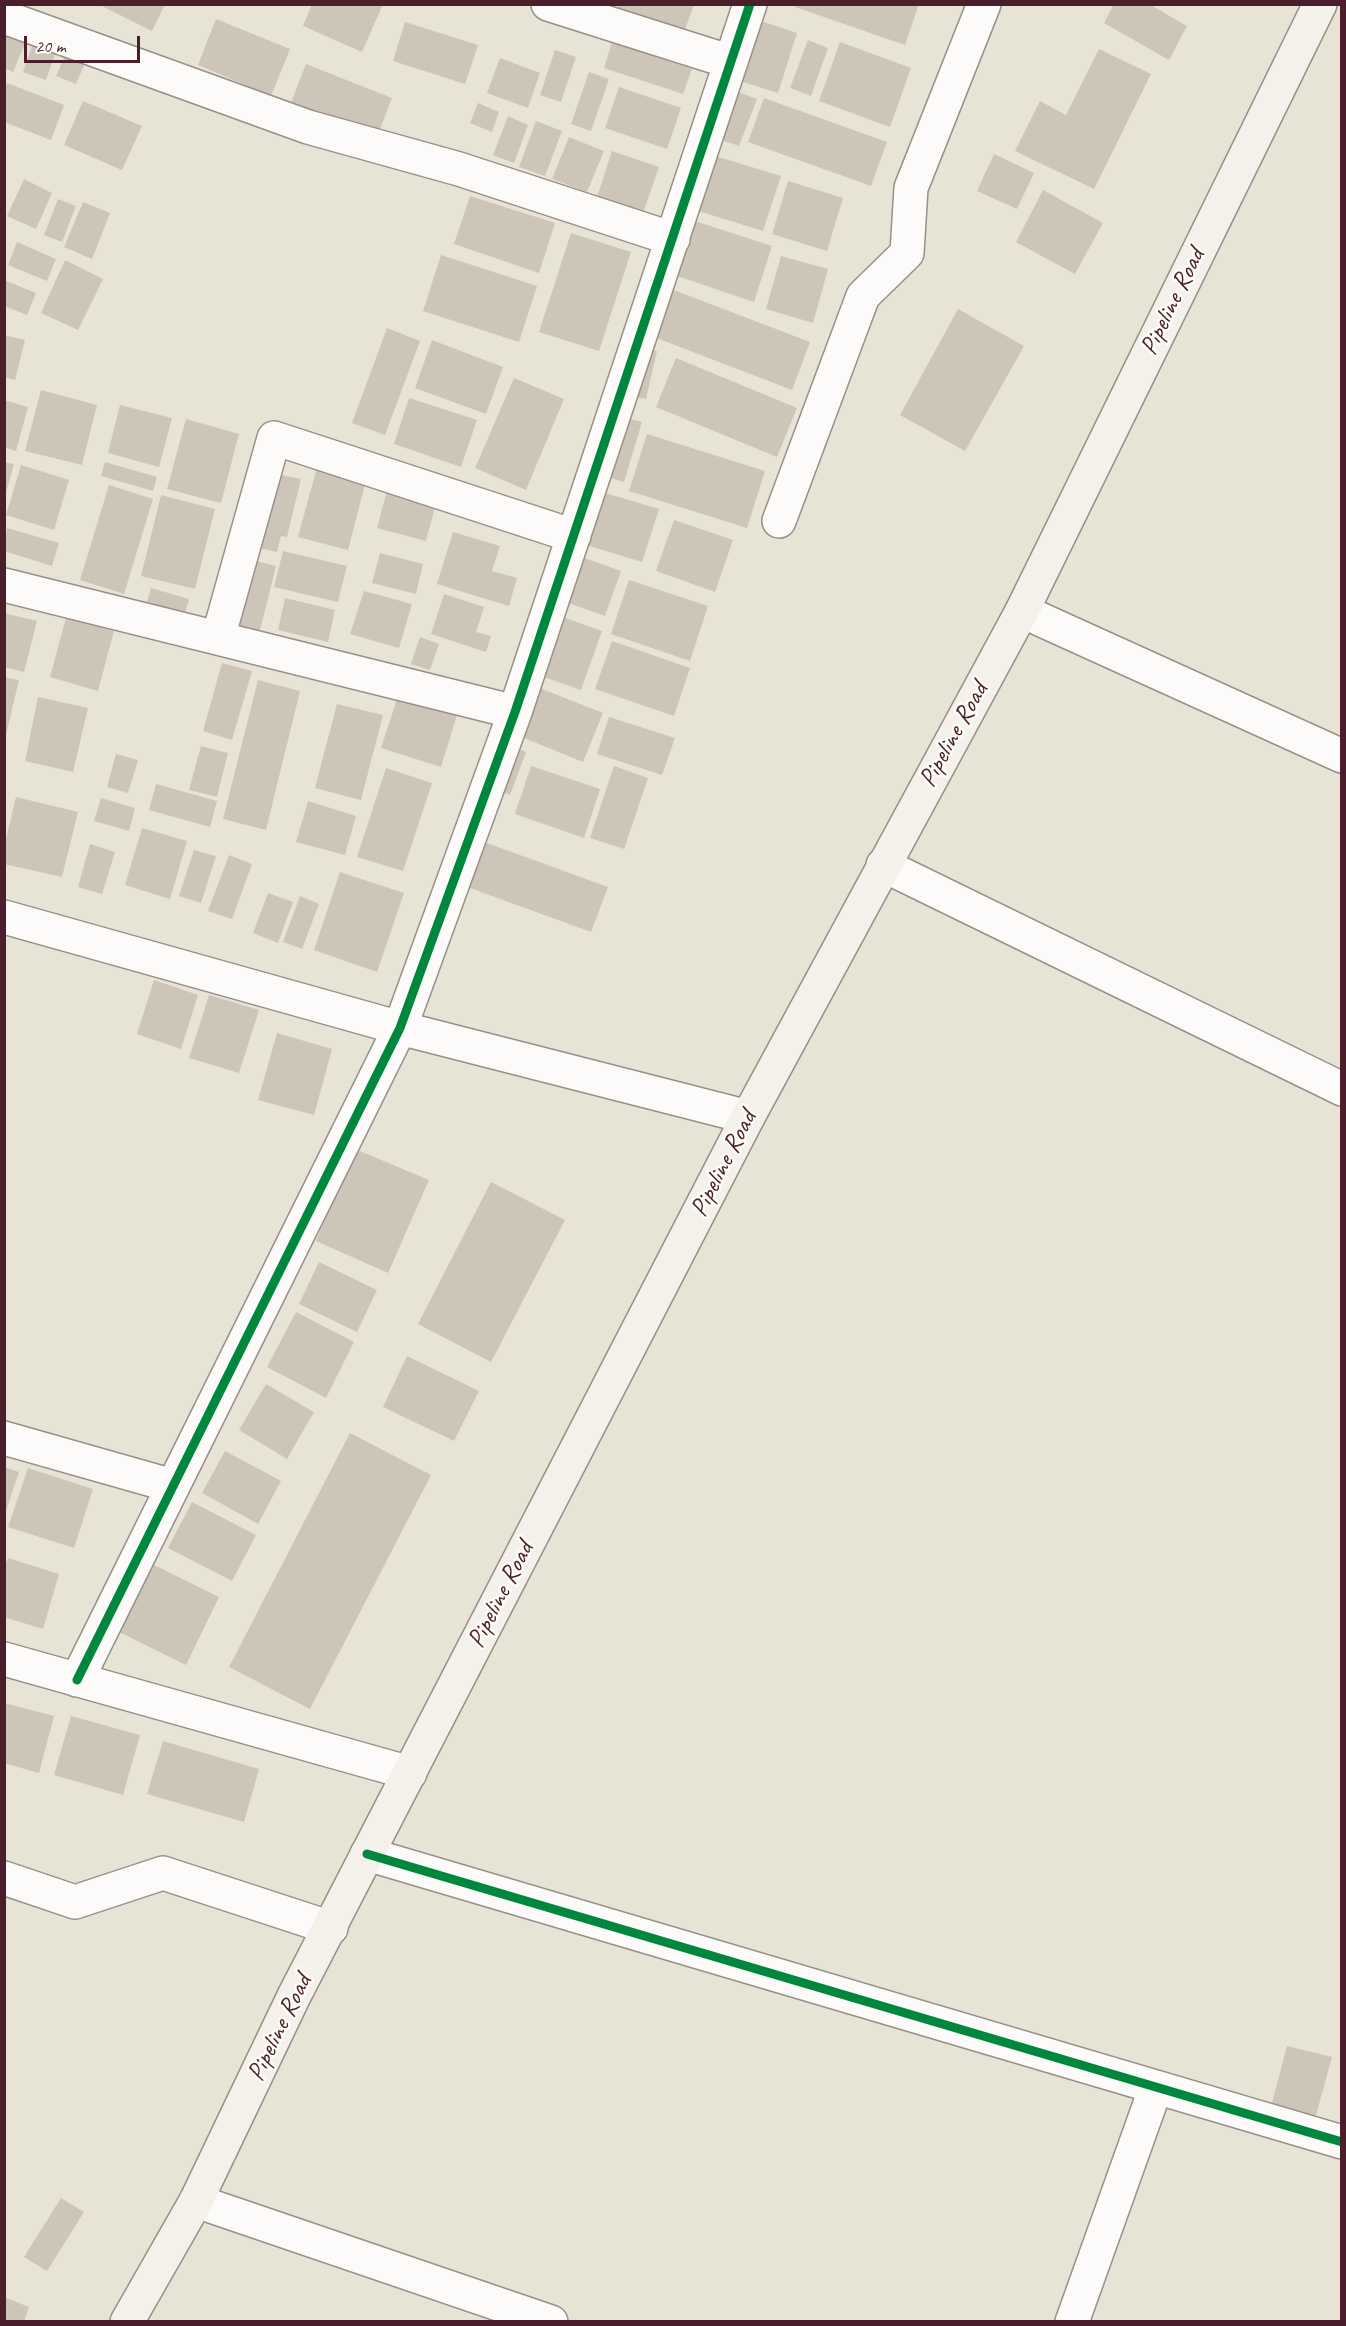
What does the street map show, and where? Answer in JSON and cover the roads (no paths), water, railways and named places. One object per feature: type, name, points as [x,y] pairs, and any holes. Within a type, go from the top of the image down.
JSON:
[{"type":"main road","name":"Pipeline Road","points":[[127,2322],[196,2201],[294,1996],[748,1118],[1022,611],[1320,4]]},
{"type":"street","points":[[548,4],[731,62]]},
{"type":"street","points":[[779,521],[863,296],[907,253],[911,188],[984,4]]},
{"type":"street","points":[[77,1680],[400,1028],[515,712],[673,239],[731,62],[739,8]]},
{"type":"street","points":[[4,17],[308,127],[459,169],[673,239]]},
{"type":"street","points":[[218,638],[274,438],[574,536]]},
{"type":"street","points":[[4,585],[515,712]]},
{"type":"street","points":[[1022,611],[1341,756]]},
{"type":"street","points":[[883,865],[1341,1089]]},
{"type":"street","points":[[4,917],[400,1028],[748,1118]]},
{"type":"street","points":[[4,1438],[173,1486]]},
{"type":"street","points":[[4,1659],[410,1773]]},
{"type":"street","points":[[367,1854],[1341,2142]]},
{"type":"street","points":[[4,1878],[75,1902],[163,1874],[331,1928]]},
{"type":"street","points":[[1072,2322],[1156,2087]]},
{"type":"street","points":[[196,2201],[551,2322]]}]
